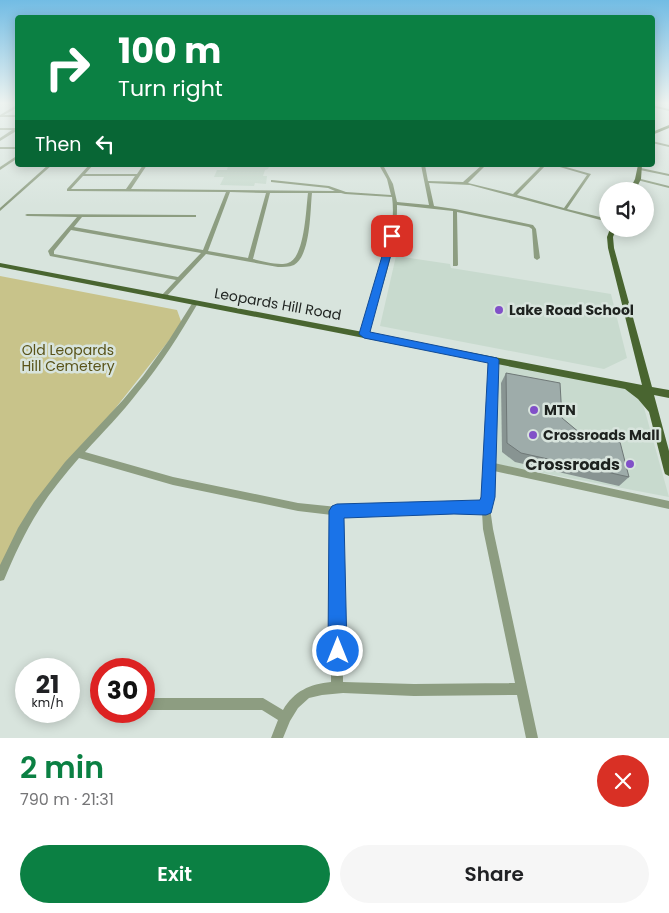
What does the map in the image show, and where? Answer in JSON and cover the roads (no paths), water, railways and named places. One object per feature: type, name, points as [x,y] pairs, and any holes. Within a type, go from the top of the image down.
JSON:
[{"type":"main road","points":[[636,182],[640,167]]},
{"type":"main road","points":[[610,237],[611,248],[669,471]]},
{"type":"main road","name":"Leopards Hill Road","points":[[0,265],[669,393]]},
{"type":"main road","points":[[622,385],[635,382],[644,373]]},
{"type":"main road","points":[[644,373],[658,387],[669,393]]},
{"type":"main road","points":[[622,385],[641,396],[653,408]]},
{"type":"main road","points":[[653,408],[657,397],[669,393]]},
{"type":"street","points":[[655,143],[669,146]]},
{"type":"street","points":[[0,148],[15,148]]},
{"type":"street","points":[[0,169],[15,158]]},
{"type":"street","points":[[0,163],[8,163]]},
{"type":"street","points":[[0,210],[48,167]]},
{"type":"street","points":[[89,167],[68,190],[340,192],[393,196]]},
{"type":"street","points":[[128,190],[144,167]]},
{"type":"street","points":[[364,334],[392,236],[395,203],[391,186],[382,167]]},
{"type":"street","points":[[423,167],[432,207]]},
{"type":"street","points":[[464,184],[480,167]]},
{"type":"street","points":[[515,195],[542,167]]},
{"type":"street","points":[[562,167],[589,174],[565,209]]},
{"type":"street","points":[[640,167],[669,175]]},
{"type":"street","points":[[82,175],[138,175]]},
{"type":"street","points":[[638,179],[668,186]]},
{"type":"street","points":[[272,181],[329,186],[340,192]]},
{"type":"street","points":[[426,182],[464,184],[515,195],[599,218]]},
{"type":"street","points":[[164,297],[205,252],[228,192]]},
{"type":"street","points":[[250,260],[268,192]]},
{"type":"street","points":[[71,228],[284,266],[290,265],[297,259],[304,244],[310,192]]},
{"type":"street","points":[[395,203],[455,210],[531,226],[534,229],[537,241],[538,258]]},
{"type":"street","points":[[455,210],[455,265]]},
{"type":"street","points":[[27,215],[194,216]]},
{"type":"street","points":[[81,215],[51,251],[52,255],[179,280]]},
{"type":"street","points":[[0,576],[20,534],[38,504],[78,454],[151,372],[184,325],[195,303]]},
{"type":"street","points":[[494,360],[490,466],[486,508],[491,548],[532,738]]},
{"type":"street","points":[[78,454],[174,481],[283,504],[337,511],[454,506],[486,508]]},
{"type":"street","points":[[490,466],[669,505]]},
{"type":"street","points":[[337,511],[337,688]]},
{"type":"street","points":[[277,738],[284,717],[296,702],[311,691],[337,688],[438,691],[521,689]]},
{"type":"street","points":[[155,704],[263,704],[284,717]]},
{"type":"place","name":"Lake Road School","points":[[499,310]]},
{"type":"place","name":"MTN","points":[[534,410]]},
{"type":"place","name":"Crossroads Mall","points":[[533,435]]},
{"type":"place","name":"Crossroads","points":[[630,464]]},
{"type":"park label","name":"Old Leopards Hill Cemetery","points":[[68,358]]}]
